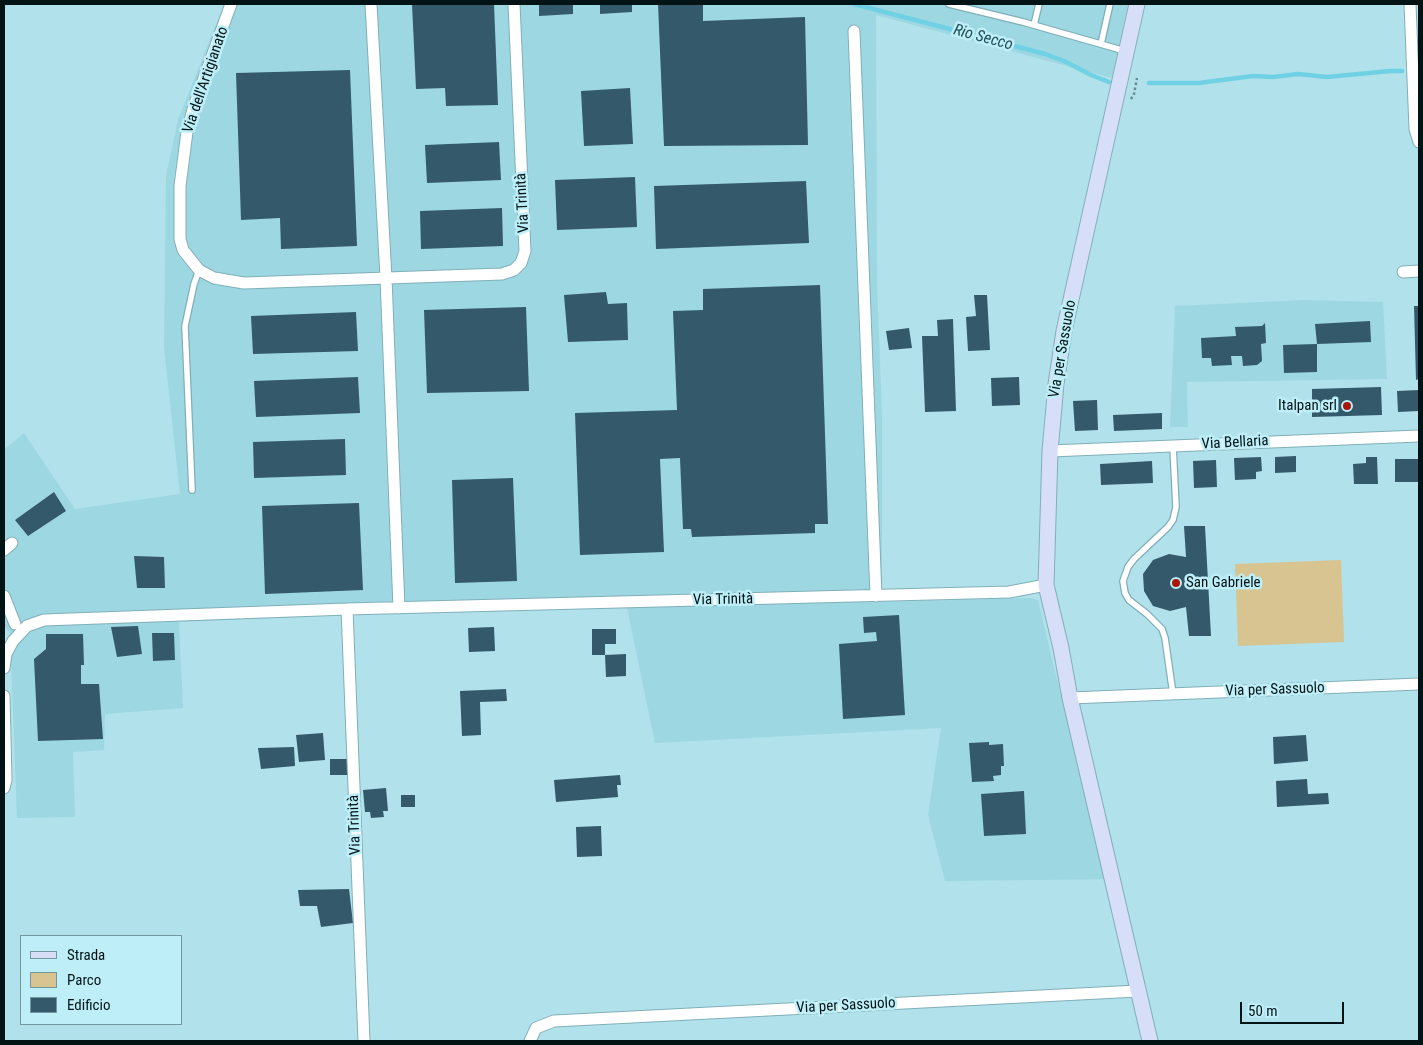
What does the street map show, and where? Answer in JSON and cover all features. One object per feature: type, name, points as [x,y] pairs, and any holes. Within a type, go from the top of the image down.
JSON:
[{"type":"main road","name":"Via per Sassuolo","points":[[1136,4],[1064,331],[1056,384],[1050,451],[1046,585],[1061,648],[1070,698],[1150,1041]]},
{"type":"street","name":"Via dell'Artigianato","points":[[199,270],[184,250],[180,239],[182,161],[194,106],[232,4]]},
{"type":"street","points":[[370,4],[386,278],[399,608]]},
{"type":"street","name":"Via Trinità","points":[[199,270],[214,278],[244,283],[502,274],[514,270],[522,264],[525,251],[514,4]]},
{"type":"street","points":[[1410,4],[1416,49],[1417,108],[1415,130],[1419,142]]},
{"type":"street","points":[[854,31],[876,596]]},
{"type":"street","points":[[1403,272],[1419,271]]},
{"type":"street","name":"Via Bellaria","points":[[1050,451],[1419,436]]},
{"type":"street","name":"Via Trinità","points":[[4,596],[10,623],[27,626],[44,620],[347,609],[1009,592],[1046,585]]},
{"type":"street","name":"Via Trinità","points":[[347,609],[364,1041]]},
{"type":"street","points":[[4,668],[6,654],[13,641],[27,626]]},
{"type":"street","name":"Via per Sassuolo","points":[[1070,698],[1419,684]]},
{"type":"street","points":[[4,696],[6,780],[4,788]]},
{"type":"street","name":"Via per Sassuolo","points":[[530,1041],[536,1028],[554,1021],[1138,991]]},
{"type":"lane","points":[[949,4],[1034,25],[1126,51]]},
{"type":"lane","points":[[1034,25],[1039,4]]},
{"type":"lane","points":[[1101,44],[1110,4]]},
{"type":"lane","points":[[192,490],[185,326],[190,299],[199,270]]},
{"type":"lane","points":[[1173,446],[1176,507],[1173,520],[1168,528],[1128,567],[1123,582],[1125,593],[1129,600],[1152,618],[1162,629],[1173,694]]},
{"type":"shaded area","points":[[224,4],[1128,4],[1112,78],[876,15],[877,282],[882,416],[882,602],[1030,598],[1038,600],[1065,713],[1121,879],[945,881],[928,815],[941,728],[655,743],[626,603],[179,622],[183,708],[105,714],[104,750],[73,752],[75,817],[17,818],[10,633],[4,625],[4,450],[24,433],[75,509],[180,494],[164,348],[166,176],[178,120]]},
{"type":"shaded area","points":[[1305,300],[1383,302],[1387,379],[1187,382],[1188,427],[1170,427],[1175,306]]},
{"type":"green space","points":[[1341,560],[1344,642],[1238,646],[1235,564]]},
{"type":"building","points":[[412,4],[494,4],[498,105],[446,106],[445,88],[416,89]]},
{"type":"building","points":[[539,4],[573,4],[573,14],[539,16]]},
{"type":"building","points":[[600,4],[632,4],[632,12],[600,14]]},
{"type":"building","points":[[658,4],[703,4],[703,21],[805,17],[808,145],[664,146]]},
{"type":"building","points":[[350,70],[357,246],[281,249],[280,218],[241,220],[236,73]]},
{"type":"building","points":[[630,88],[633,144],[584,146],[581,91]]},
{"type":"building","points":[[499,142],[501,180],[427,183],[425,145]]},
{"type":"building","points":[[635,177],[637,227],[557,230],[555,180]]},
{"type":"building","points":[[806,181],[809,243],[656,249],[654,186]]},
{"type":"building","points":[[502,208],[503,246],[421,249],[420,211]]},
{"type":"building","points":[[820,285],[828,524],[815,524],[815,533],[692,537],[691,529],[683,529],[680,458],[660,459],[664,552],[580,555],[575,413],[677,410],[673,311],[703,310],[703,289]]},
{"type":"building","points":[[606,292],[608,304],[627,303],[628,340],[568,342],[564,295]]},
{"type":"building","points":[[974,295],[987,295],[990,350],[968,351],[966,317],[976,316]]},
{"type":"building","points":[[1414,306],[1419,306],[1419,379],[1416,380]]},
{"type":"building","points":[[526,307],[529,391],[427,393],[424,310]]},
{"type":"building","points":[[356,312],[358,351],[253,354],[251,316]]},
{"type":"building","points":[[953,319],[956,411],[925,412],[922,336],[938,336],[937,320]]},
{"type":"building","points":[[1370,321],[1371,342],[1317,344],[1315,324]]},
{"type":"building","points":[[1265,323],[1266,343],[1261,344],[1262,361],[1257,365],[1243,366],[1242,356],[1231,356],[1232,365],[1212,366],[1211,358],[1202,358],[1201,338],[1236,336],[1235,327],[1262,326]]},
{"type":"building","points":[[909,328],[912,348],[889,350],[886,331]]},
{"type":"building","points":[[1317,344],[1317,372],[1284,373],[1283,345]]},
{"type":"building","points":[[358,377],[360,413],[256,417],[254,381]]},
{"type":"building","points":[[1019,377],[1020,405],[992,406],[991,378]]},
{"type":"building","name":"Italpan srl","points":[[1381,387],[1382,415],[1312,417],[1312,389]]},
{"type":"building","points":[[1419,390],[1419,411],[1398,412],[1397,391]]},
{"type":"building","points":[[1097,400],[1098,430],[1075,431],[1073,401]]},
{"type":"building","points":[[1162,413],[1162,429],[1114,431],[1113,415]]},
{"type":"building","points":[[345,439],[346,475],[254,478],[253,442]]},
{"type":"building","points":[[1296,456],[1296,472],[1275,473],[1275,457]]},
{"type":"building","points":[[1261,457],[1262,471],[1256,472],[1256,479],[1235,480],[1234,458]]},
{"type":"building","points":[[1366,457],[1377,457],[1378,484],[1354,484],[1353,464],[1366,463]]},
{"type":"building","points":[[1395,459],[1419,459],[1419,482],[1395,482]]},
{"type":"building","points":[[1216,460],[1217,487],[1194,488],[1193,461]]},
{"type":"building","points":[[1152,461],[1153,483],[1101,485],[1100,464]]},
{"type":"building","points":[[513,478],[517,581],[455,583],[452,480]]},
{"type":"building","points":[[54,492],[66,511],[28,536],[15,520]]},
{"type":"building","points":[[359,503],[363,590],[265,594],[262,506]]},
{"type":"building","name":"San Gabriele","points":[[1184,526],[1205,526],[1211,636],[1189,636],[1186,607],[1170,611],[1153,606],[1144,591],[1143,574],[1153,560],[1169,554],[1186,557]]},
{"type":"building","points":[[134,556],[164,557],[165,588],[137,588]]},
{"type":"building","points":[[899,615],[905,715],[843,719],[839,644],[877,641],[876,632],[864,633],[863,617]]},
{"type":"building","points":[[138,626],[142,654],[117,657],[111,627]]},
{"type":"building","points":[[494,627],[495,651],[469,652],[468,628]]},
{"type":"building","points":[[592,629],[616,629],[616,644],[605,644],[605,655],[592,655]]},
{"type":"building","points":[[152,633],[174,633],[175,660],[153,661]]},
{"type":"building","points":[[46,634],[83,634],[84,665],[81,665],[81,684],[99,684],[103,739],[38,741],[34,659],[46,649]]},
{"type":"building","points":[[626,654],[626,676],[606,677],[605,655]]},
{"type":"building","points":[[506,689],[507,701],[480,702],[481,735],[462,736],[460,691]]},
{"type":"building","points":[[323,733],[325,760],[299,762],[296,735]]},
{"type":"building","points":[[1306,735],[1308,761],[1274,764],[1273,737]]},
{"type":"building","points":[[989,742],[989,745],[1003,744],[1004,766],[1001,766],[1001,775],[993,776],[994,781],[972,782],[969,743]]},
{"type":"building","points":[[294,747],[295,766],[261,769],[258,748]]},
{"type":"building","points":[[330,759],[353,759],[353,775],[330,775]]},
{"type":"building","points":[[620,775],[621,785],[617,785],[618,797],[556,802],[554,780]]},
{"type":"building","points":[[1307,779],[1308,794],[1328,793],[1329,804],[1277,807],[1276,781]]},
{"type":"building","points":[[386,788],[388,811],[383,811],[384,817],[371,818],[370,812],[365,812],[363,790]]},
{"type":"building","points":[[1024,791],[1026,834],[984,836],[981,794]]},
{"type":"building","points":[[401,795],[415,795],[415,807],[401,807]]},
{"type":"building","points":[[601,826],[602,856],[577,857],[576,827]]},
{"type":"building","points":[[349,889],[353,923],[321,927],[317,906],[300,906],[298,890]]},
{"type":"waterway","name":"Rio Secco","points":[[854,4],[1045,54],[1109,82]]},
{"type":"waterway","name":"Rio Secco","points":[[1149,83],[1199,83],[1253,76],[1273,77],[1298,74],[1327,77],[1402,71]]},
{"type":"place","name":"Italpan srl","points":[[1347,406]]},
{"type":"place","name":"San Gabriele","points":[[1176,583]]}]
